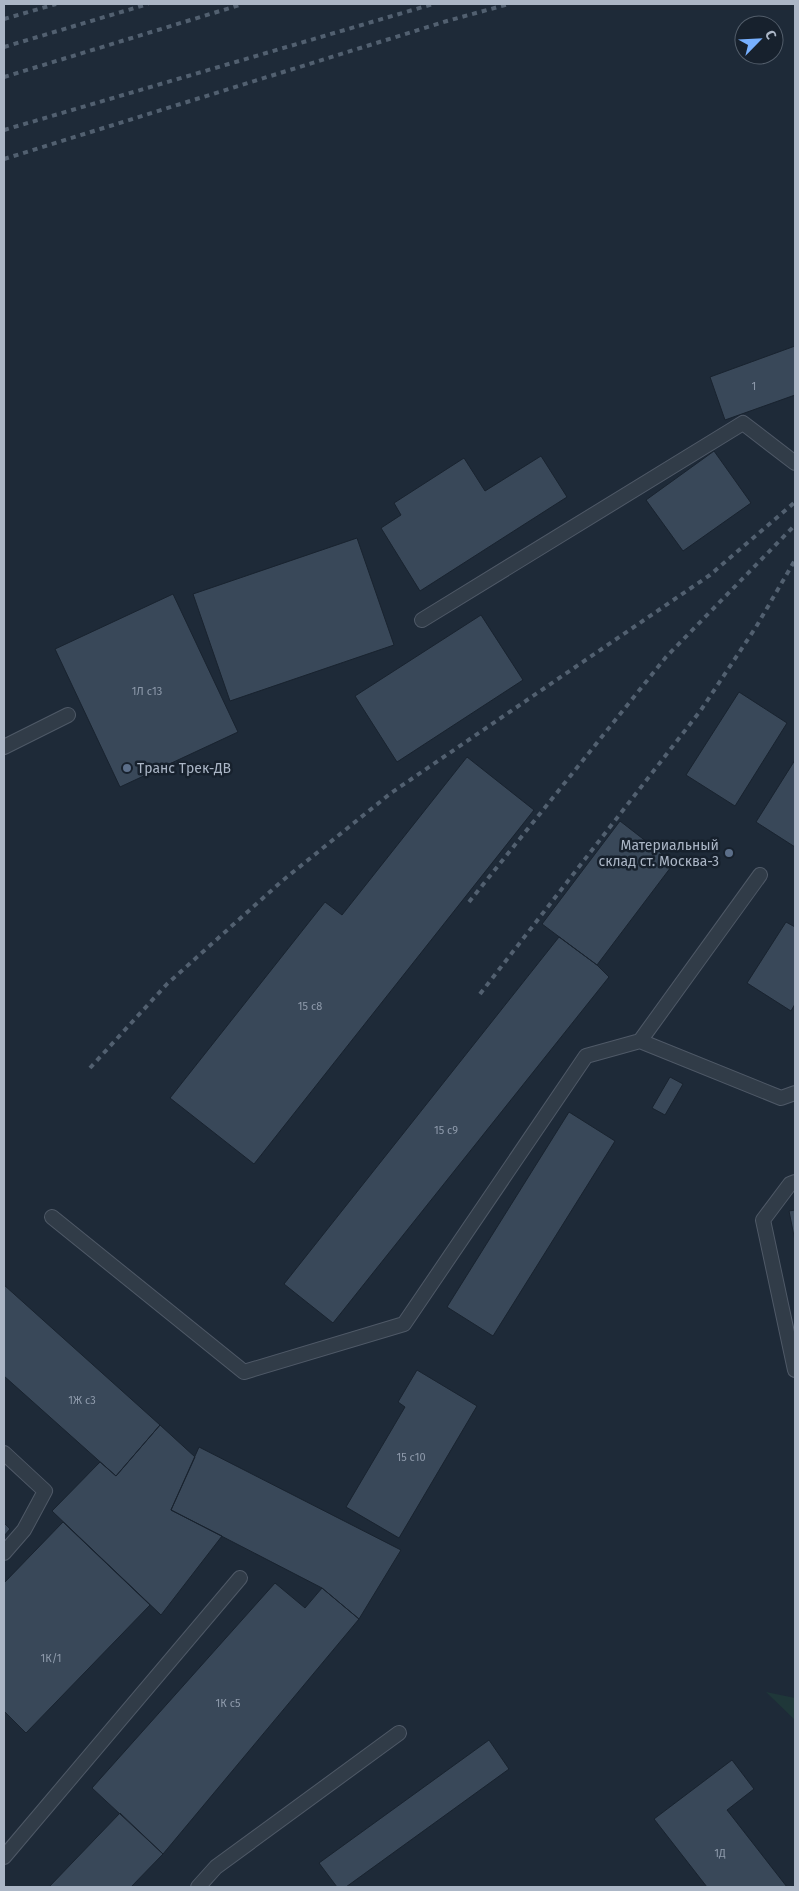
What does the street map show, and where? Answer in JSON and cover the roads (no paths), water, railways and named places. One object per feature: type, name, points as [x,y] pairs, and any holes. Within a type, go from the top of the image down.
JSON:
[{"type":"lane","points":[[422,620],[743,423],[795,463]]},
{"type":"lane","points":[[4,747],[68,715]]},
{"type":"lane","points":[[640,1041],[760,875]]},
{"type":"lane","points":[[52,1217],[244,1372],[404,1324],[586,1056],[640,1041],[781,1098],[795,1093]]},
{"type":"lane","points":[[795,1182],[790,1184],[763,1220],[795,1370]]},
{"type":"lane","points":[[4,1453],[45,1491],[24,1530],[4,1553]]},
{"type":"lane","points":[[4,1857],[240,1578]]},
{"type":"lane","points":[[198,1887],[216,1867],[399,1733]]},
{"type":"railway","points":[[4,19],[56,4]]},
{"type":"railway","points":[[4,47],[148,4]]},
{"type":"railway","points":[[4,77],[243,4]]},
{"type":"railway","points":[[4,130],[433,4]]},
{"type":"railway","points":[[4,159],[447,21],[509,4]]},
{"type":"railway","points":[[90,1068],[167,984],[282,881],[391,793],[710,575],[795,502]]},
{"type":"railway","points":[[469,902],[666,657],[795,525]]},
{"type":"railway","points":[[480,994],[701,710],[756,627],[795,560]]},
{"type":"place","name":"Транс Трек-ДВ","points":[[127,768]]},
{"type":"place","name":"Материальный склад ст. Москва-3","points":[[729,853]]}]
